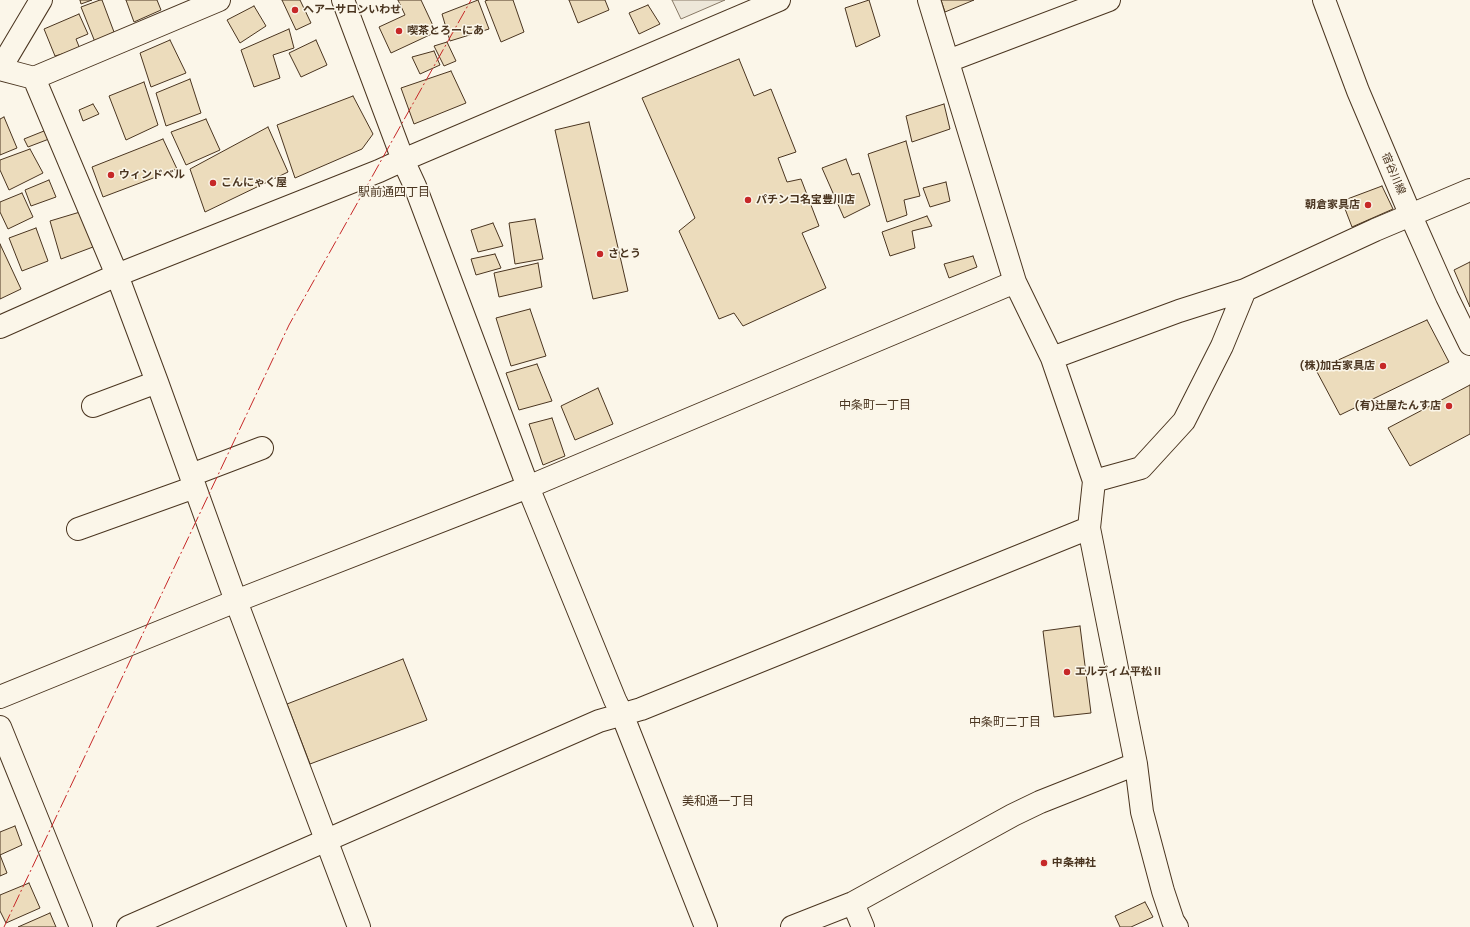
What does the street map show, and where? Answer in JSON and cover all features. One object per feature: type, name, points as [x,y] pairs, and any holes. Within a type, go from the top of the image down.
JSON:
[{"type":"street","points":[[41,0],[0,69],[34,78],[219,0]]},
{"type":"street","points":[[343,0],[403,160],[415,186],[528,487],[622,714],[706,927]]},
{"type":"street","points":[[0,327],[117,275],[379,171],[780,0]]},
{"type":"street","points":[[929,0],[1015,282],[1052,358],[1094,481],[1089,528],[1136,764],[1142,812],[1163,890],[1173,921],[1177,927]]},
{"type":"street","points":[[948,61],[1109,0]]},
{"type":"street","name":"宿谷川線","points":[[1324,0],[1358,91],[1411,216],[1447,297],[1470,344]]},
{"type":"street","points":[[34,78],[117,275],[236,601],[359,927]]},
{"type":"street","points":[[1052,358],[1179,311],[1245,290],[1375,230],[1470,190]]},
{"type":"street","points":[[0,697],[236,601],[528,487],[1015,282]]},
{"type":"street","points":[[1094,481],[1141,468],[1184,421],[1222,346],[1245,290]]},
{"type":"street","points":[[93,406],[157,382]]},
{"type":"street","points":[[78,529],[193,481],[262,448]]},
{"type":"street","points":[[128,927],[599,721],[641,709],[1089,528]]},
{"type":"street","points":[[0,727],[81,927]]},
{"type":"street","points":[[792,927],[853,903],[1013,815],[1040,802],[1136,764]]},
{"type":"street","points":[[853,903],[863,927]]},
{"type":"shaded area","points":[[672,0],[725,0],[681,19]]},
{"type":"building","points":[[80,0],[92,0],[81,4]]},
{"type":"building","points":[[102,0],[114,32],[95,42],[81,7]]},
{"type":"building","points":[[126,0],[157,0],[161,10],[134,22]]},
{"type":"building","points":[[282,0],[300,0],[311,23],[296,30]]},
{"type":"building","points":[[398,0],[421,0],[436,32],[391,53],[379,27],[405,15]]},
{"type":"building","points":[[478,0],[489,29],[450,41],[442,14]]},
{"type":"building","points":[[513,0],[524,32],[501,42],[485,1]]},
{"type":"building","points":[[569,0],[605,0],[609,10],[578,23]]},
{"type":"building","points":[[869,0],[880,36],[856,47],[845,8]]},
{"type":"building","points":[[941,0],[974,0],[945,12]]},
{"type":"building","points":[[648,5],[660,24],[639,34],[629,13]]},
{"type":"building","points":[[254,6],[266,26],[240,43],[227,20]]},
{"type":"building","points":[[79,14],[88,34],[76,39],[80,49],[55,56],[44,29]]},
{"type":"building","points":[[289,29],[294,48],[273,55],[280,78],[254,87],[241,50]]},
{"type":"building","points":[[170,40],[186,73],[151,87],[140,53]]},
{"type":"building","points":[[316,40],[327,65],[301,77],[289,53]]},
{"type":"building","points":[[447,42],[456,61],[444,66],[434,46]]},
{"type":"building","points":[[434,51],[440,65],[420,74],[412,57]]},
{"type":"building","name":"パチンコ名宝豊川店","points":[[739,59],[754,96],[771,89],[796,152],[778,158],[787,182],[801,179],[819,226],[802,233],[826,288],[743,326],[734,313],[719,319],[679,231],[695,218],[642,98]]},
{"type":"building","points":[[451,71],[466,103],[414,124],[401,88]]},
{"type":"building","points":[[190,79],[201,113],[166,126],[156,93]]},
{"type":"building","points":[[144,82],[158,125],[126,140],[109,96]]},
{"type":"building","points":[[353,96],[373,134],[362,149],[295,178],[277,125]]},
{"type":"building","points":[[93,104],[99,114],[83,121],[79,110]]},
{"type":"building","points":[[944,104],[950,129],[912,142],[906,116]]},
{"type":"building","points":[[4,117],[17,148],[0,155],[0,119]]},
{"type":"building","points":[[206,119],[220,150],[186,165],[171,132]]},
{"type":"building","points":[[589,122],[628,291],[593,299],[555,130]]},
{"type":"building","points":[[268,127],[288,172],[205,212],[190,169]]},
{"type":"building","points":[[44,131],[49,139],[28,147],[24,139]]},
{"type":"building","points":[[163,139],[177,169],[103,197],[92,167]]},
{"type":"building","points":[[906,141],[920,196],[904,200],[907,215],[887,222],[868,154]]},
{"type":"building","points":[[30,149],[43,173],[9,190],[0,170],[0,160]]},
{"type":"building","points":[[846,159],[852,175],[859,173],[870,205],[844,218],[822,168]]},
{"type":"building","points":[[49,180],[56,197],[31,206],[25,190]]},
{"type":"building","points":[[946,182],[950,201],[930,207],[923,188]]},
{"type":"building","name":"朝倉家具店","points":[[1382,186],[1393,209],[1352,227],[1342,201]]},
{"type":"building","points":[[22,193],[33,217],[8,229],[0,212],[0,202]]},
{"type":"building","points":[[80,212],[93,247],[61,259],[50,221]]},
{"type":"building","points":[[927,216],[932,226],[912,231],[915,248],[890,256],[882,232]]},
{"type":"building","points":[[535,219],[543,259],[515,264],[509,223]]},
{"type":"building","points":[[493,223],[503,246],[478,252],[471,230]]},
{"type":"building","points":[[36,228],[48,261],[22,271],[9,238]]},
{"type":"building","points":[[0,244],[21,289],[0,299]]},
{"type":"building","points":[[495,254],[501,268],[476,275],[471,259]]},
{"type":"building","points":[[973,256],[977,267],[949,278],[944,264]]},
{"type":"building","points":[[1470,262],[1470,307],[1454,270]]},
{"type":"building","points":[[538,263],[542,287],[499,297],[494,273]]},
{"type":"building","points":[[530,309],[546,356],[511,366],[496,318]]},
{"type":"building","name":"(株)加古家具店","points":[[1427,320],[1449,362],[1340,415],[1316,370]]},
{"type":"building","points":[[537,364],[552,401],[519,410],[506,373]]},
{"type":"building","name":"(有)辻屋たんす店","points":[[1470,385],[1470,434],[1410,466],[1388,428]]},
{"type":"building","points":[[598,388],[613,424],[575,440],[561,406]]},
{"type":"building","points":[[552,418],[565,456],[543,465],[529,424]]},
{"type":"building","name":"エルディム平松Ⅱ","points":[[1080,626],[1091,713],[1054,717],[1043,631]]},
{"type":"building","points":[[403,659],[427,720],[310,764],[287,704]]},
{"type":"building","points":[[15,826],[22,845],[0,855],[0,832]]},
{"type":"building","points":[[0,855],[7,873],[0,876]]},
{"type":"building","points":[[29,883],[40,908],[6,923],[0,911],[0,895]]},
{"type":"building","points":[[1145,902],[1153,917],[1131,927],[1120,927],[1115,916]]},
{"type":"building","points":[[50,913],[56,927],[18,927]]},
{"type":"power","points":[[4,927],[289,325],[471,0]]},
{"type":"place","name":"ヘアーサロンいわせ","points":[[295,10]]},
{"type":"place","name":"喫茶とろーにあ","points":[[399,31]]},
{"type":"place","name":"ウィンドベル","points":[[111,175]]},
{"type":"place","name":"こんにゃく屋","points":[[213,183]]},
{"type":"place","name":"パチンコ名宝豊川店","points":[[748,200]]},
{"type":"place","name":"朝倉家具店","points":[[1368,205]]},
{"type":"place","name":"さとう","points":[[600,254]]},
{"type":"place","name":"(株)加古家具店","points":[[1383,366]]},
{"type":"place","name":"(有)辻屋たんす店","points":[[1449,406]]},
{"type":"place","name":"エルディム平松Ⅱ","points":[[1067,672]]},
{"type":"place","name":"中条神社","points":[[1044,863]]},
{"type":"district","name":"駅前通四丁目","points":[[394,193]]},
{"type":"district","name":"中条町一丁目","points":[[875,406]]},
{"type":"district","name":"中条町二丁目","points":[[1005,723]]},
{"type":"district","name":"美和通一丁目","points":[[718,802]]}]
